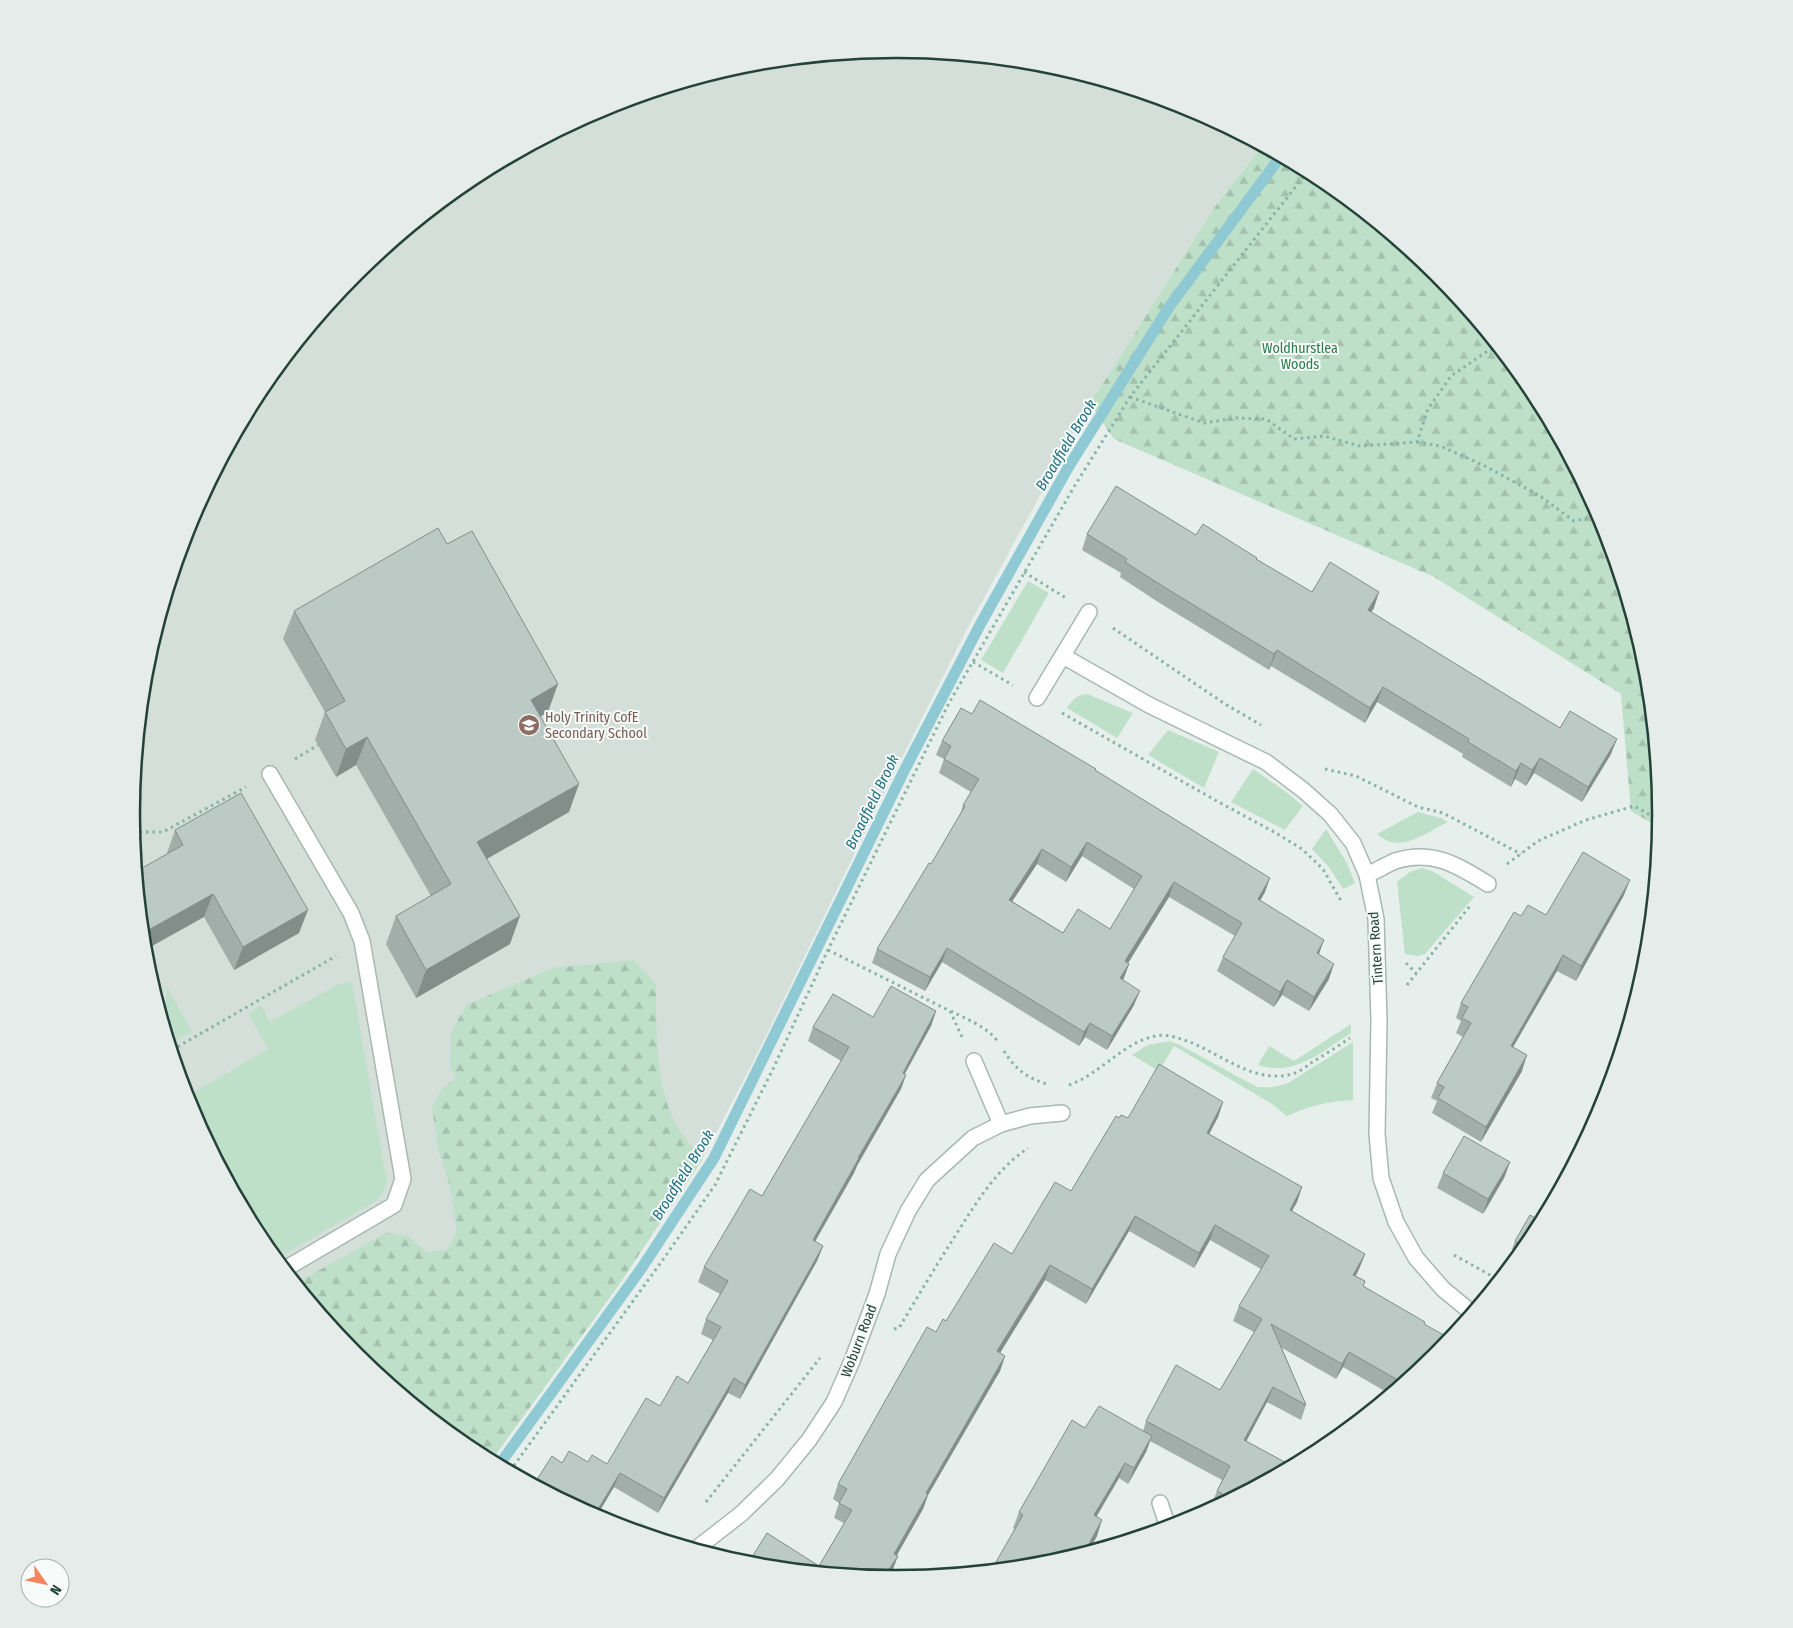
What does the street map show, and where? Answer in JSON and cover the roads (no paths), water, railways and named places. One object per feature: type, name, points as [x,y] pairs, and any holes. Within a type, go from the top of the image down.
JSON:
[{"type":"street","points":[[1037,698],[1089,612]]},
{"type":"street","name":"Tintern Road","points":[[1063,656],[1149,705],[1266,762],[1303,790],[1330,814],[1353,843],[1367,875],[1376,919],[1379,1020],[1378,1134],[1381,1178],[1396,1222],[1416,1258],[1443,1289],[1468,1310]]},
{"type":"street","points":[[270,774],[351,913],[362,941],[402,1178],[394,1205],[290,1266]]},
{"type":"street","points":[[1367,875],[1416,856],[1433,858],[1459,866],[1488,884]]},
{"type":"street","points":[[974,1061],[1001,1124]]},
{"type":"street","name":"Woburn Road","points":[[701,1545],[741,1514],[777,1479],[808,1440],[834,1402],[877,1294],[888,1254],[908,1211],[927,1180],[973,1138],[1001,1124],[1030,1116],[1062,1113]]},
{"type":"street","points":[[1160,1503],[1166,1521]]},
{"type":"waterway","name":"Broadfield Brook","points":[[503,1460],[641,1269],[714,1158],[904,771],[981,623],[1069,466],[1169,307],[1278,161]]},
{"type":"place","name":"Holy Trinity CofE Secondary School","points":[[529,725]]},
{"type":"park label","name":"Woldhurstlea Woods","points":[[1300,356]]}]
